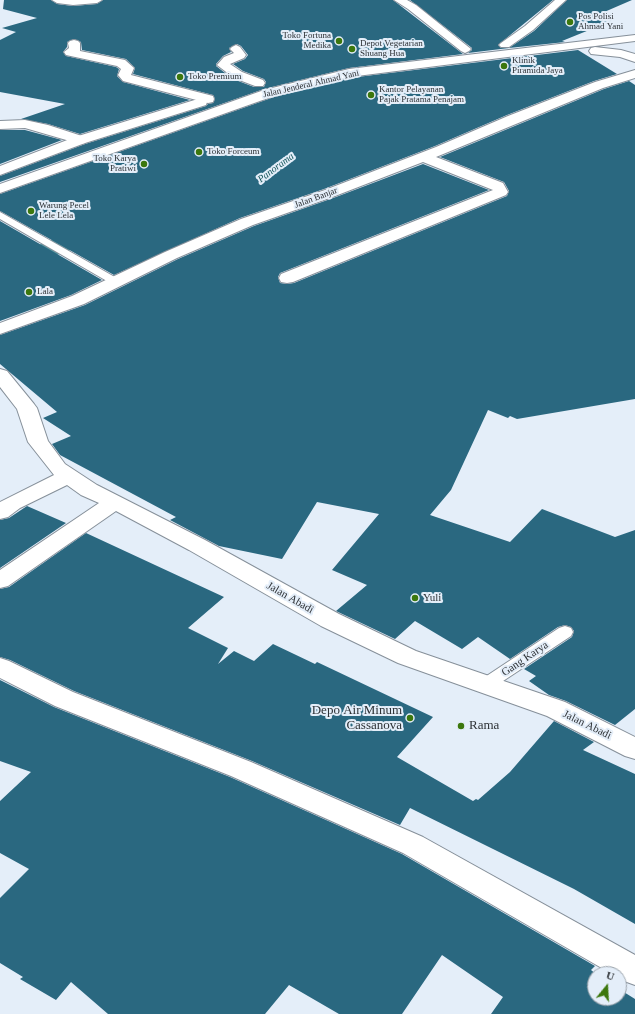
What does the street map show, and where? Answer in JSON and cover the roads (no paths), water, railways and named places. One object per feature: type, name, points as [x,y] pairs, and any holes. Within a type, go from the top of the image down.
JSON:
[{"type":"street","points":[[57,0],[73,2],[97,0]]},
{"type":"street","points":[[399,0],[412,7],[465,49]]},
{"type":"street","points":[[505,45],[561,0]]},
{"type":"street","name":"Jalan Jenderal Ahmad Yani","points":[[288,76],[349,63],[635,31]]},
{"type":"street","points":[[568,38],[635,46]]},
{"type":"street","name":"Jalan Jenderal Ahmad Yani","points":[[0,189],[268,93],[349,73],[635,38]]},
{"type":"street","points":[[74,43],[75,48],[70,52],[121,63],[128,68],[124,75],[127,78],[212,98],[231,106]]},
{"type":"street","points":[[236,49],[240,55],[228,60],[223,65],[238,75],[260,83]]},
{"type":"street","points":[[554,49],[602,52],[635,58]]},
{"type":"street","name":"Jalan Banjar","points":[[0,329],[78,300],[247,222],[423,157],[513,118],[599,85],[635,74]]},
{"type":"street","name":"Jalan Jenderal Ahmad Yani","points":[[238,89],[273,80]]},
{"type":"street","points":[[0,171],[80,140],[212,98]]},
{"type":"street","points":[[0,125],[24,124],[43,128],[80,140]]},
{"type":"street","points":[[287,278],[501,192],[498,186],[423,157]]},
{"type":"street","name":"Jalan Abadi","points":[[0,375],[27,408],[38,442],[58,468],[89,490],[197,545],[330,620],[407,657],[556,710],[635,749]]},
{"type":"street","points":[[0,512],[12,503],[68,476]]},
{"type":"street","points":[[0,581],[115,502]]},
{"type":"street","points":[[0,667],[64,699],[241,770],[413,845],[635,971]]},
{"type":"lane","points":[[0,214],[116,282]]},
{"type":"lane","name":"Gang Karya","points":[[485,685],[565,632]]},
{"type":"waterway","name":"Panorama","points":[[0,268],[39,252],[75,240],[102,222]]},
{"type":"place","name":"Pos Polisi Ahmad Yani","points":[[570,22]]},
{"type":"place","name":"Toko Fortuna Medika","points":[[339,41]]},
{"type":"place","name":"Depot Vegetarian Shuang Hua","points":[[352,49]]},
{"type":"place","name":"Klinik Piramida Jaya","points":[[504,66]]},
{"type":"place","name":"Toko Premium","points":[[180,77]]},
{"type":"place","name":"Kantor Pelayanan Pajak Pratama Penajam","points":[[371,95]]},
{"type":"place","name":"Toko Forceum","points":[[199,152]]},
{"type":"place","name":"Toko Karya Pratiwi","points":[[144,164]]},
{"type":"place","name":"Warung Pecel Lele Lela","points":[[31,211]]},
{"type":"place","name":"Lala","points":[[29,292]]},
{"type":"place","name":"Yuli","points":[[415,598]]},
{"type":"place","name":"Depo Air Minum Cassanova","points":[[410,718]]},
{"type":"place","name":"Rama","points":[[461,726]]}]
